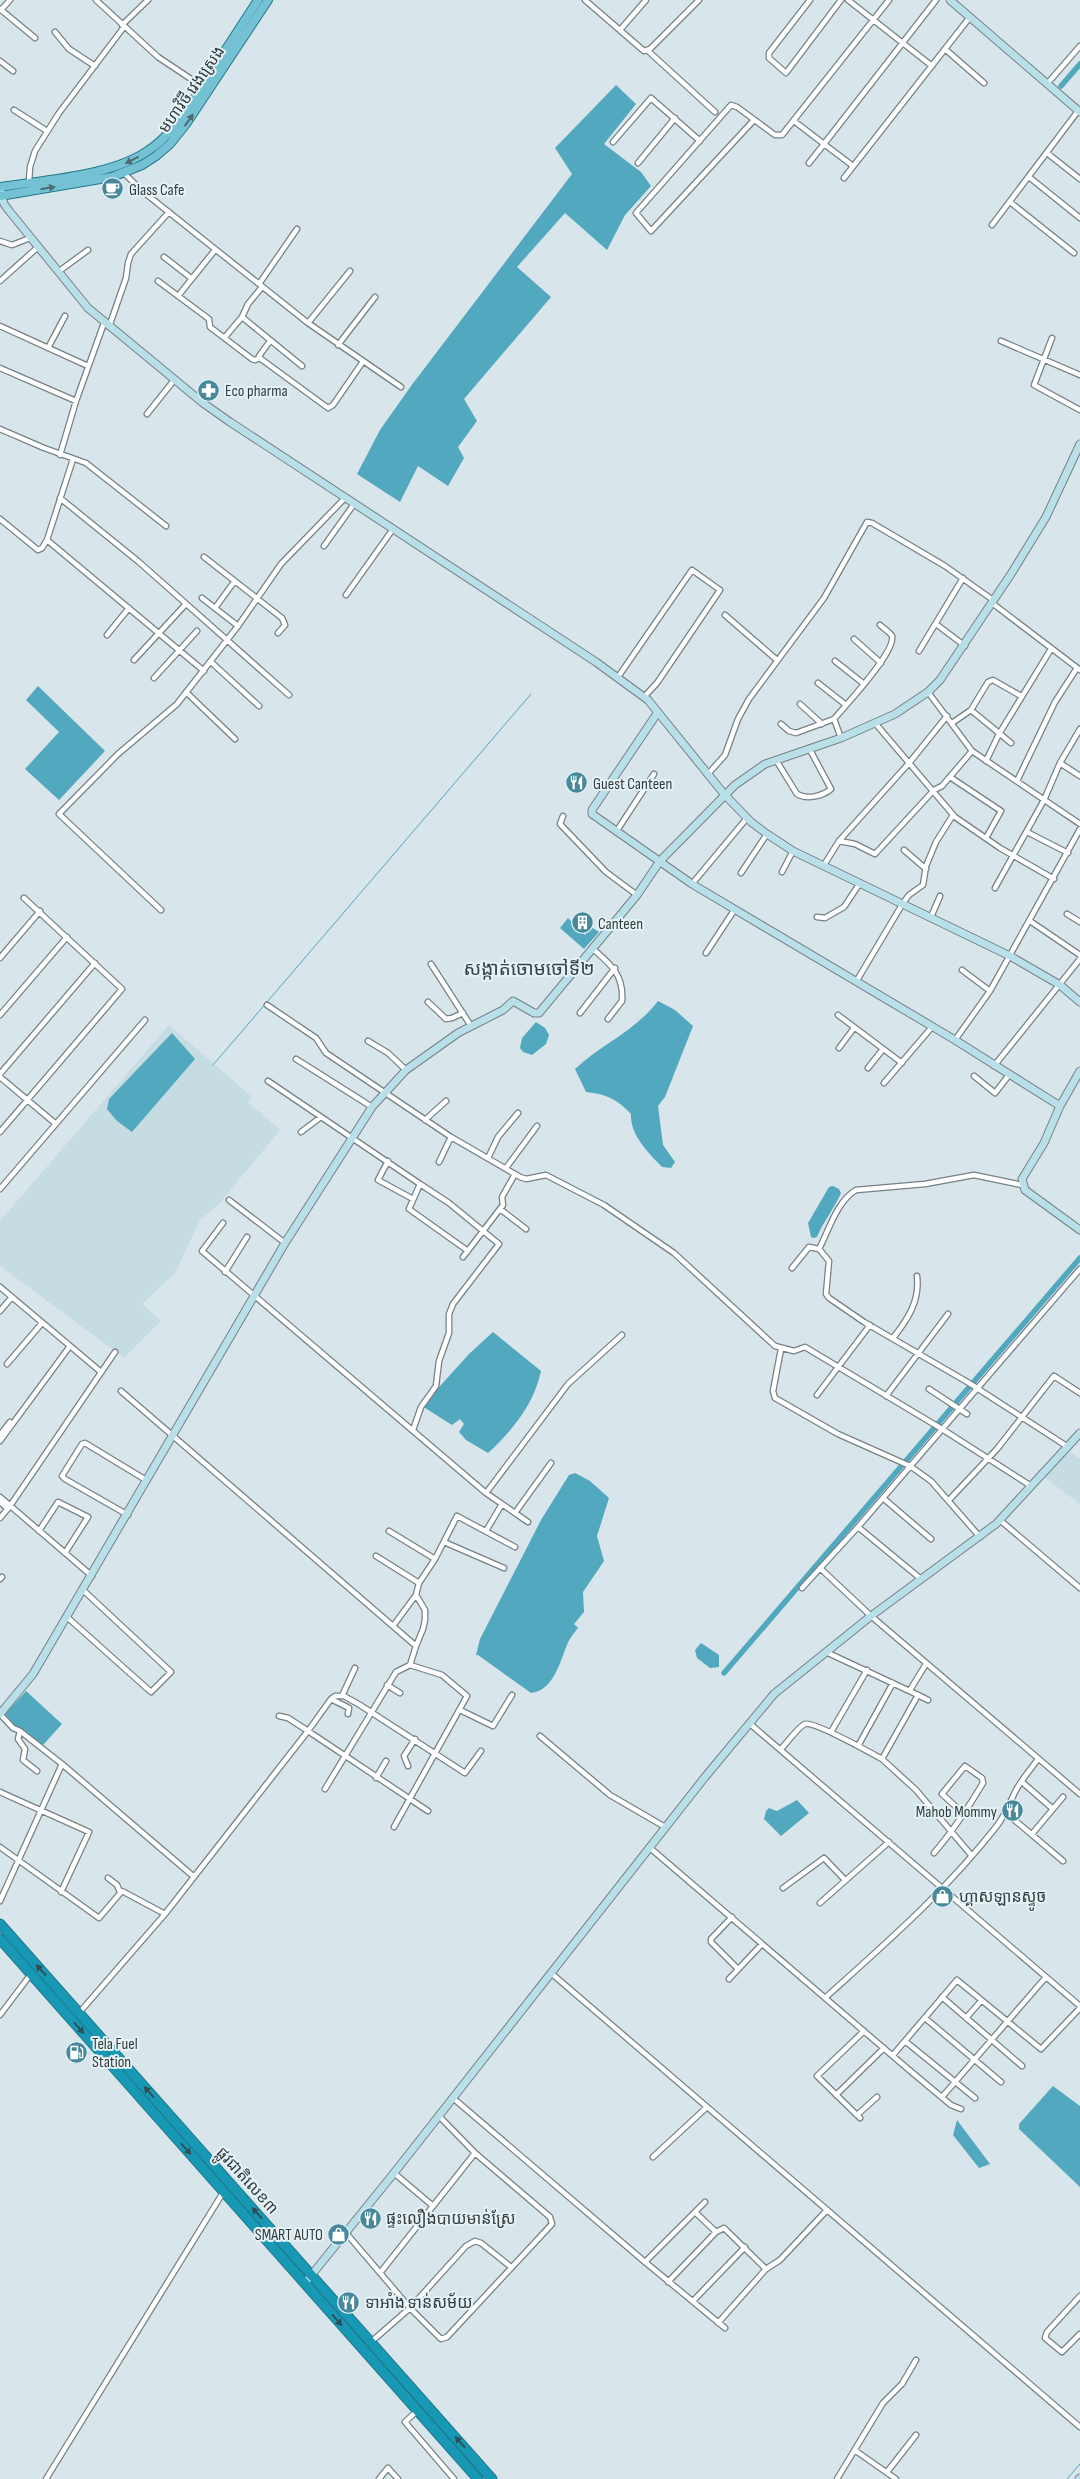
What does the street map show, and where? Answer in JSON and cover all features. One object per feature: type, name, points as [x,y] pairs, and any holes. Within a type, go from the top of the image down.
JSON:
[{"type":"highway","name":"ផ្លូវជាតិលេខ៣","points":[[0,1924],[492,2479]]},
{"type":"highway","name":"ផ្លូវជាតិលេខ៣","points":[[0,1939],[478,2479]]},
{"type":"main road","name":"មហាវិថី វេងស្រេង","points":[[0,191],[124,173],[156,156],[170,144],[258,0]]},
{"type":"main road","name":"មហាវិថី វេងស្រេង","points":[[0,191],[29,182],[111,169],[150,150],[172,129],[205,88],[268,0]]},
{"type":"street","points":[[10,0],[0,10],[35,38]]},
{"type":"street","points":[[96,0],[158,57],[205,88]]},
{"type":"street","points":[[29,182],[32,158],[47,131],[123,26],[148,0]]},
{"type":"street","points":[[620,30],[646,0]]},
{"type":"street","points":[[647,50],[699,0]]},
{"type":"street","points":[[810,0],[768,53],[769,58],[786,73],[841,0]]},
{"type":"street","points":[[848,0],[932,66]]},
{"type":"street","points":[[754,120],[651,230],[636,213],[731,105],[737,107],[779,136],[794,120],[889,0]]},
{"type":"street","points":[[810,164],[936,0]]},
{"type":"street","points":[[950,0],[1079,112],[992,225]]},
{"type":"street","points":[[586,1],[641,50],[647,50],[715,112]]},
{"type":"street","points":[[844,178],[970,17]]},
{"type":"street","points":[[55,32],[69,49],[95,66]]},
{"type":"street","points":[[1047,84],[1080,46]]},
{"type":"street","points":[[945,49],[984,83]]},
{"type":"street","points":[[0,61],[12,71]]},
{"type":"street","points":[[613,142],[649,98],[700,141]]},
{"type":"street","points":[[14,110],[47,131]]},
{"type":"street","points":[[638,163],[675,118]]},
{"type":"street","points":[[794,120],[854,166]]},
{"type":"street","points":[[1047,153],[1080,179]]},
{"type":"street","points":[[124,173],[141,190],[308,323],[362,362],[401,387]]},
{"type":"street","points":[[1029,177],[1080,218]]},
{"type":"street","points":[[0,191],[7,208],[30,238],[88,308],[106,325],[219,414],[644,697],[724,794],[747,818],[767,834],[793,851],[1010,956],[1060,985],[1080,1002]]},
{"type":"street","points":[[1010,202],[1074,253]]},
{"type":"street","points":[[60,455],[88,366],[126,278],[131,254],[169,212]]},
{"type":"street","points":[[225,337],[242,317],[248,304],[297,229]]},
{"type":"street","points":[[0,241],[12,245],[30,238]]},
{"type":"street","points":[[0,281],[38,247]]},
{"type":"street","points":[[58,272],[88,250]]},
{"type":"street","points":[[178,296],[215,250]]},
{"type":"street","points":[[164,257],[191,278]]},
{"type":"street","points":[[308,323],[350,271]]},
{"type":"street","points":[[158,281],[209,319],[210,327],[252,359],[260,358],[270,341]]},
{"type":"street","points":[[338,345],[375,297]]},
{"type":"street","points":[[48,348],[64,316]]},
{"type":"street","points":[[242,317],[302,366]]},
{"type":"street","points":[[0,326],[88,366]]},
{"type":"street","points":[[1052,338],[1034,385],[1080,410]]},
{"type":"street","points":[[1001,340],[1080,375]]},
{"type":"street","points":[[260,358],[330,408],[362,362]]},
{"type":"street","points":[[0,368],[76,401]]},
{"type":"street","points":[[147,414],[175,380]]},
{"type":"street","points":[[0,429],[60,455],[86,463],[166,526]]},
{"type":"street","points":[[193,1876],[62,1764],[20,1731],[13,1728],[1,1712],[33,1674],[128,1515],[146,1480],[285,1243],[351,1137],[384,1092],[406,1070],[471,1026],[503,1010],[513,1001],[534,1013],[539,1013],[636,895],[660,861],[724,794],[765,764],[841,738],[894,714],[928,692],[940,680],[965,646],[1051,508],[1080,444]]},
{"type":"street","points":[[0,519],[38,550],[47,540],[73,459]]},
{"type":"street","points":[[60,498],[118,544],[289,695]]},
{"type":"street","points":[[161,910],[59,814],[118,754],[177,704],[227,641],[280,564],[345,498]]},
{"type":"street","points":[[324,546],[354,504]]},
{"type":"street","points":[[708,774],[725,755],[738,719],[749,698],[824,598],[863,528],[869,521],[962,578],[1078,669],[1055,702],[1017,781]]},
{"type":"street","points":[[346,594],[393,529]]},
{"type":"street","points":[[47,540],[204,670]]},
{"type":"street","points":[[204,558],[284,621],[285,625],[278,632]]},
{"type":"street","points":[[618,678],[692,570],[720,590],[657,683],[644,697]]},
{"type":"street","points":[[919,651],[962,578]]},
{"type":"street","points":[[215,608],[234,582]]},
{"type":"street","points":[[202,598],[238,626]]},
{"type":"street","points":[[134,660],[185,605]]},
{"type":"street","points":[[106,634],[129,608]]},
{"type":"street","points":[[725,615],[777,660]]},
{"type":"street","points":[[936,624],[965,646]]},
{"type":"street","points":[[781,724],[792,733],[834,719],[881,663],[892,636],[880,625]]},
{"type":"street","points":[[154,678],[197,631]]},
{"type":"street","points":[[854,639],[881,663]]},
{"type":"street","points":[[986,761],[1021,696],[1051,649]]},
{"type":"street","points":[[835,661],[864,684]]},
{"type":"street","points":[[211,662],[259,706]]},
{"type":"street","points":[[952,723],[970,710],[988,682],[993,680],[1021,696]]},
{"type":"street","points":[[818,682],[846,705]]},
{"type":"street","points":[[186,692],[235,739]]},
{"type":"street","points":[[928,692],[972,751],[1080,824]]},
{"type":"street","points":[[800,704],[822,724]]},
{"type":"street","points":[[970,710],[1011,744]]},
{"type":"street","points":[[658,712],[592,812],[616,832],[692,884],[955,1040],[1060,1106]]},
{"type":"street","points":[[824,865],[839,841],[910,762],[947,716]]},
{"type":"street","points":[[834,719],[841,738]]},
{"type":"street","points":[[874,723],[910,762],[953,815],[1014,856],[1054,879]]},
{"type":"street","points":[[995,888],[1044,800],[1060,763],[1080,728]]},
{"type":"street","points":[[1074,740],[1080,743]]},
{"type":"street","points":[[776,760],[797,794],[802,797],[820,796],[831,789],[814,761],[809,748]]},
{"type":"street","points":[[839,841],[855,844],[874,854],[934,790],[942,786],[972,751]]},
{"type":"street","points":[[1060,763],[1080,776]]},
{"type":"street","points":[[616,832],[654,774]]},
{"type":"street","points":[[950,777],[1001,811],[986,838]]},
{"type":"street","points":[[856,982],[903,903],[909,895],[923,885],[926,869],[936,842],[953,815]]},
{"type":"street","points":[[563,816],[560,824],[606,872],[636,895]]},
{"type":"street","points":[[692,884],[747,818]]},
{"type":"street","points":[[955,1040],[990,990],[1054,879],[1080,829]]},
{"type":"street","points":[[1027,832],[1068,853]]},
{"type":"street","points":[[741,873],[767,834]]},
{"type":"street","points":[[904,850],[926,869]]},
{"type":"street","points":[[782,872],[793,851]]},
{"type":"street","points":[[817,917],[825,918],[844,907],[860,883]]},
{"type":"street","points":[[931,917],[940,896]]},
{"type":"street","points":[[0,1132],[121,992],[121,987],[24,898]]},
{"type":"street","points":[[706,953],[735,910]]},
{"type":"street","points":[[0,958],[40,912]]},
{"type":"street","points":[[1067,914],[1080,922]]},
{"type":"street","points":[[1030,921],[1080,955]]},
{"type":"street","points":[[0,1014],[67,937]]},
{"type":"street","points":[[592,948],[615,968],[623,998],[608,1019]]},
{"type":"street","points":[[994,1066],[1080,959]]},
{"type":"street","points":[[56,1124],[0,1075],[95,963]]},
{"type":"street","points":[[431,964],[471,1026]]},
{"type":"street","points":[[580,1014],[615,968]]},
{"type":"street","points":[[962,970],[990,990]]},
{"type":"street","points":[[428,1002],[446,1019],[463,1013]]},
{"type":"street","points":[[267,1005],[316,1038],[326,1053],[451,1137],[526,1179],[546,1175],[604,1205],[674,1253],[729,1301],[768,1341],[781,1349],[794,1351],[805,1347],[989,1458],[1031,1486]]},
{"type":"street","points":[[838,1015],[902,1063]]},
{"type":"street","points":[[0,1190],[145,1020]]},
{"type":"street","points":[[884,1083],[932,1027]]},
{"type":"street","points":[[839,1048],[854,1028]]},
{"type":"street","points":[[368,1041],[388,1052],[406,1070]]},
{"type":"street","points":[[868,1068],[883,1049]]},
{"type":"street","points":[[296,1059],[372,1107]]},
{"type":"street","points":[[1080,1071],[1060,1106],[1044,1143],[1024,1173],[1022,1185],[1025,1190],[1080,1230]]},
{"type":"street","points":[[974,1076],[994,1093],[1009,1075]]},
{"type":"street","points":[[268,1081],[388,1161],[483,1230],[499,1244],[453,1304],[449,1314],[449,1333],[439,1361],[436,1386],[421,1407],[413,1430]]},
{"type":"street","points":[[425,1120],[446,1101]]},
{"type":"street","points":[[488,1158],[498,1137],[518,1113]]},
{"type":"street","points":[[301,1132],[322,1117]]},
{"type":"street","points":[[506,1168],[537,1126]]},
{"type":"street","points":[[439,1162],[451,1137]]},
{"type":"street","points":[[388,1161],[378,1180],[413,1199]]},
{"type":"street","points":[[463,1257],[503,1205],[502,1197],[515,1174]]},
{"type":"street","points":[[819,1250],[841,1206],[849,1194],[856,1190],[925,1184],[974,1175],[1022,1185]]},
{"type":"street","points":[[420,1184],[410,1210],[468,1251]]},
{"type":"street","points":[[229,1200],[285,1243]]},
{"type":"street","points":[[500,1208],[526,1229]]},
{"type":"street","points":[[223,1223],[202,1251],[486,1493],[528,1522]]},
{"type":"street","points":[[225,1272],[247,1236]]},
{"type":"street","points":[[792,1268],[809,1247],[819,1250],[829,1261],[827,1296],[870,1325],[973,1386],[1068,1447]]},
{"type":"street","points":[[802,1588],[883,1498],[906,1465],[973,1386],[1080,1269]]},
{"type":"street","points":[[893,1338],[908,1318],[916,1299],[919,1291],[917,1276]]},
{"type":"street","points":[[0,1288],[101,1372]]},
{"type":"street","points":[[0,1312],[12,1298]]},
{"type":"street","points":[[886,1396],[948,1314]]},
{"type":"street","points":[[7,1364],[42,1323]]},
{"type":"street","points":[[817,1395],[870,1325]]},
{"type":"street","points":[[486,1493],[568,1384],[622,1335]]},
{"type":"street","points":[[0,1441],[70,1346]]},
{"type":"street","points":[[781,1349],[773,1391],[775,1398],[838,1434],[906,1465],[931,1481],[980,1537]]},
{"type":"street","points":[[0,1518],[9,1508],[115,1352]]},
{"type":"street","points":[[949,1500],[989,1458],[1054,1376],[1080,1393]]},
{"type":"street","points":[[929,1389],[967,1414]]},
{"type":"street","points":[[121,1391],[416,1646]]},
{"type":"street","points":[[0,1435],[35,1392]]},
{"type":"street","points":[[305,2283],[313,2276],[649,1847],[774,1694],[871,1616],[1001,1520],[1080,1433]]},
{"type":"street","points":[[128,1515],[65,1479],[62,1476],[64,1470],[82,1444],[85,1443],[146,1480]]},
{"type":"street","points":[[515,1513],[552,1462]]},
{"type":"street","points":[[0,1497],[9,1508]]},
{"type":"street","points":[[883,1498],[931,1539]]},
{"type":"street","points":[[0,1502],[92,1576]]},
{"type":"street","points":[[39,1532],[58,1502],[88,1517],[65,1553]]},
{"type":"street","points":[[486,1531],[502,1504]]},
{"type":"street","points":[[393,1626],[416,1595],[419,1583],[435,1559],[457,1516],[515,1547]]},
{"type":"street","points":[[1001,1520],[1080,1588]]},
{"type":"street","points":[[858,1527],[921,1579]]},
{"type":"street","points":[[389,1531],[435,1559]]},
{"type":"street","points":[[444,1542],[504,1568]]},
{"type":"street","points":[[376,1556],[419,1583]]},
{"type":"street","points":[[820,1568],[926,1664],[1080,1794]]},
{"type":"street","points":[[67,1617],[151,1692],[171,1672],[83,1590]]},
{"type":"street","points":[[410,1665],[424,1629],[425,1610],[416,1595]]},
{"type":"street","points":[[826,1652],[928,1700]]},
{"type":"street","points":[[910,1690],[926,1664]]},
{"type":"street","points":[[324,1789],[396,1672],[410,1665],[442,1675],[466,1693],[460,1710],[394,1827]]},
{"type":"street","points":[[342,1696],[354,1668]]},
{"type":"street","points":[[831,1732],[867,1670]]},
{"type":"street","points":[[858,1746],[893,1683]]},
{"type":"street","points":[[387,1686],[400,1693]]},
{"type":"street","points":[[882,1759],[918,1695]]},
{"type":"street","points":[[79,2013],[165,1914],[331,1699],[336,1696],[342,1696],[372,1712],[465,1773],[481,1751]]},
{"type":"street","points":[[460,1710],[493,1726],[512,1696]]},
{"type":"street","points":[[331,1699],[349,1708],[348,1714]]},
{"type":"street","points":[[279,1716],[288,1718],[428,1811]]},
{"type":"street","points":[[749,1723],[1080,2007],[1041,2049],[957,1980],[893,2055]]},
{"type":"street","points":[[781,1749],[806,1723],[831,1732],[882,1759],[916,1790],[972,1856]]},
{"type":"street","points":[[20,1731],[18,1739],[25,1750],[23,1760],[37,1771]]},
{"type":"street","points":[[540,1736],[610,1795],[665,1827]]},
{"type":"street","points":[[408,1766],[404,1756],[415,1739]]},
{"type":"street","points":[[825,1998],[882,1945],[920,1914],[944,1889],[997,1826],[1022,1782],[1038,1759]]},
{"type":"street","points":[[376,1778],[386,1761]]},
{"type":"street","points":[[0,1901],[62,1764]]},
{"type":"street","points":[[934,1853],[952,1833],[964,1814],[983,1783],[982,1778],[965,1766],[942,1794],[964,1814]]},
{"type":"street","points":[[1022,1782],[1053,1809]]},
{"type":"street","points":[[0,1792],[89,1832],[61,1892]]},
{"type":"street","points":[[1032,1834],[1063,1797]]},
{"type":"street","points":[[1005,1812],[1063,1861]]},
{"type":"street","points":[[820,1903],[888,1842]]},
{"type":"street","points":[[649,1847],[942,2098],[961,2109]]},
{"type":"street","points":[[0,1848],[99,1918],[120,1892]]},
{"type":"street","points":[[783,1888],[824,1858],[845,1880]]},
{"type":"street","points":[[108,1878],[118,1885],[120,1892]]},
{"type":"street","points":[[120,1892],[125,1892],[165,1914]]},
{"type":"street","points":[[732,1917],[711,1939],[711,1942],[738,1969]]},
{"type":"street","points":[[729,1980],[762,1944]]},
{"type":"street","points":[[551,1973],[1080,2427]]},
{"type":"street","points":[[0,2015],[31,1974]]},
{"type":"street","points":[[942,2098],[1046,1977]]},
{"type":"street","points":[[942,1997],[1022,2066]]},
{"type":"street","points":[[966,2018],[981,2001]]},
{"type":"street","points":[[925,2018],[1001,2082]]},
{"type":"street","points":[[864,2031],[817,2076],[858,2116],[877,2097]]},
{"type":"street","points":[[906,2041],[975,2098]]},
{"type":"street","points":[[836,2095],[884,2048]]},
{"type":"street","points":[[453,2098],[668,2282],[725,2328]]},
{"type":"street","points":[[653,2158],[707,2107]]},
{"type":"street","points":[[346,2233],[410,2308],[441,2339],[447,2337],[552,2224],[552,2220],[475,2153],[439,2116]]},
{"type":"street","points":[[380,2273],[475,2153]]},
{"type":"street","points":[[394,2173],[433,2206]]},
{"type":"street","points":[[46,2479],[224,2191]]},
{"type":"street","points":[[645,2262],[704,2202]]},
{"type":"street","points":[[718,2323],[766,2269],[780,2260],[827,2210]]},
{"type":"street","points":[[695,2212],[716,2232]]},
{"type":"street","points":[[668,2282],[716,2232],[724,2228],[766,2269]]},
{"type":"street","points":[[371,2342],[410,2308],[466,2246],[475,2241],[482,2243],[511,2267]]},
{"type":"street","points":[[693,2301],[745,2247]]},
{"type":"street","points":[[1080,2296],[1048,2332],[1045,2338],[1062,2352],[1080,2334]]},
{"type":"street","points":[[840,2478],[883,2404],[902,2384],[916,2360]]},
{"type":"street","points":[[418,2410],[405,2422],[454,2479]]},
{"type":"street","points":[[887,2472],[916,2435]]},
{"type":"street","points":[[856,2451],[896,2479]]},
{"type":"street","points":[[379,2479],[388,2468],[398,2479]]},
{"type":"shaded area","points":[[169,1025],[252,1097],[248,1102],[280,1130],[219,1204],[200,1220],[175,1273],[142,1304],[161,1321],[124,1358],[0,1266],[0,1221]]},
{"type":"shaded area","points":[[1069,1451],[1080,1459],[1080,1504],[1044,1477]]},
{"type":"water","points":[[616,85],[636,104],[604,144],[641,172],[651,186],[625,215],[607,250],[565,213],[517,267],[551,297],[464,399],[477,421],[458,447],[464,458],[448,486],[418,466],[400,502],[357,474],[380,430],[411,386],[572,174],[555,148]]},
{"type":"water","points":[[38,686],[105,751],[59,800],[25,769],[59,732],[26,700]]},
{"type":"water","points":[[568,918],[585,935],[591,927],[599,932],[584,949],[560,928]]},
{"type":"water","points":[[658,1001],[675,1010],[693,1026],[665,1097],[658,1106],[663,1145],[675,1162],[671,1168],[662,1167],[641,1143],[633,1129],[631,1114],[611,1098],[586,1092],[575,1069],[639,1021]]},
{"type":"water","points":[[536,1022],[545,1028],[549,1035],[546,1044],[532,1055],[523,1052],[520,1048],[522,1038]]},
{"type":"water","points":[[172,1033],[195,1059],[132,1132],[117,1121],[107,1109],[109,1099]]},
{"type":"water","points":[[833,1186],[839,1189],[841,1193],[817,1237],[811,1237],[808,1223],[829,1187]]},
{"type":"water","points":[[493,1332],[541,1371],[538,1383],[521,1416],[488,1453],[466,1440],[459,1432],[464,1424],[460,1419],[452,1425],[422,1406],[469,1354]]},
{"type":"water","points":[[575,1473],[590,1481],[609,1498],[597,1536],[604,1561],[583,1592],[584,1612],[574,1624],[578,1628],[569,1641],[555,1675],[545,1687],[531,1693],[476,1655],[480,1639],[541,1520],[569,1475]]},
{"type":"water","points":[[701,1643],[719,1655],[719,1667],[710,1668],[697,1658],[695,1650]]},
{"type":"water","points":[[26,1691],[62,1724],[43,1745],[14,1725],[5,1714]]},
{"type":"water","points":[[797,1800],[809,1813],[781,1836],[764,1819],[766,1811],[769,1808],[777,1811]]},
{"type":"water","points":[[1053,2086],[1080,2106],[1080,2187],[1019,2129],[1019,2124]]},
{"type":"water","points":[[957,2120],[990,2164],[979,2168],[953,2135]]},
{"type":"waterway","points":[[1061,86],[1080,64]]},
{"type":"waterway","points":[[213,1065],[531,694]]},
{"type":"waterway","points":[[724,1673],[1080,1258]]},
{"type":"waterway","points":[[1067,2479],[1080,2464]]},
{"type":"place","name":"Glass Cafe","points":[[113,189]]},
{"type":"place","name":"Eco pharma","points":[[209,390]]},
{"type":"place","name":"Guest Canteen","points":[[577,783]]},
{"type":"place","name":"Canteen","points":[[582,923]]},
{"type":"place","name":"Mahob Mommy","points":[[1013,1811]]},
{"type":"place","name":"ហ្គាសឡានស្ទូច","points":[[943,1896]]},
{"type":"place","name":"Tela Fuel Station","points":[[76,2052]]},
{"type":"place","name":"ផ្ទះលឿងបាយមាន់ស្រែ","points":[[370,2218]]},
{"type":"place","name":"SMART AUTO","points":[[339,2234]]},
{"type":"place","name":"ទាអាំង ទាន់សម័យ","points":[[349,2302]]},
{"type":"district","name":"សង្កាត់ចោមចៅទី២","points":[[529,968]]}]
